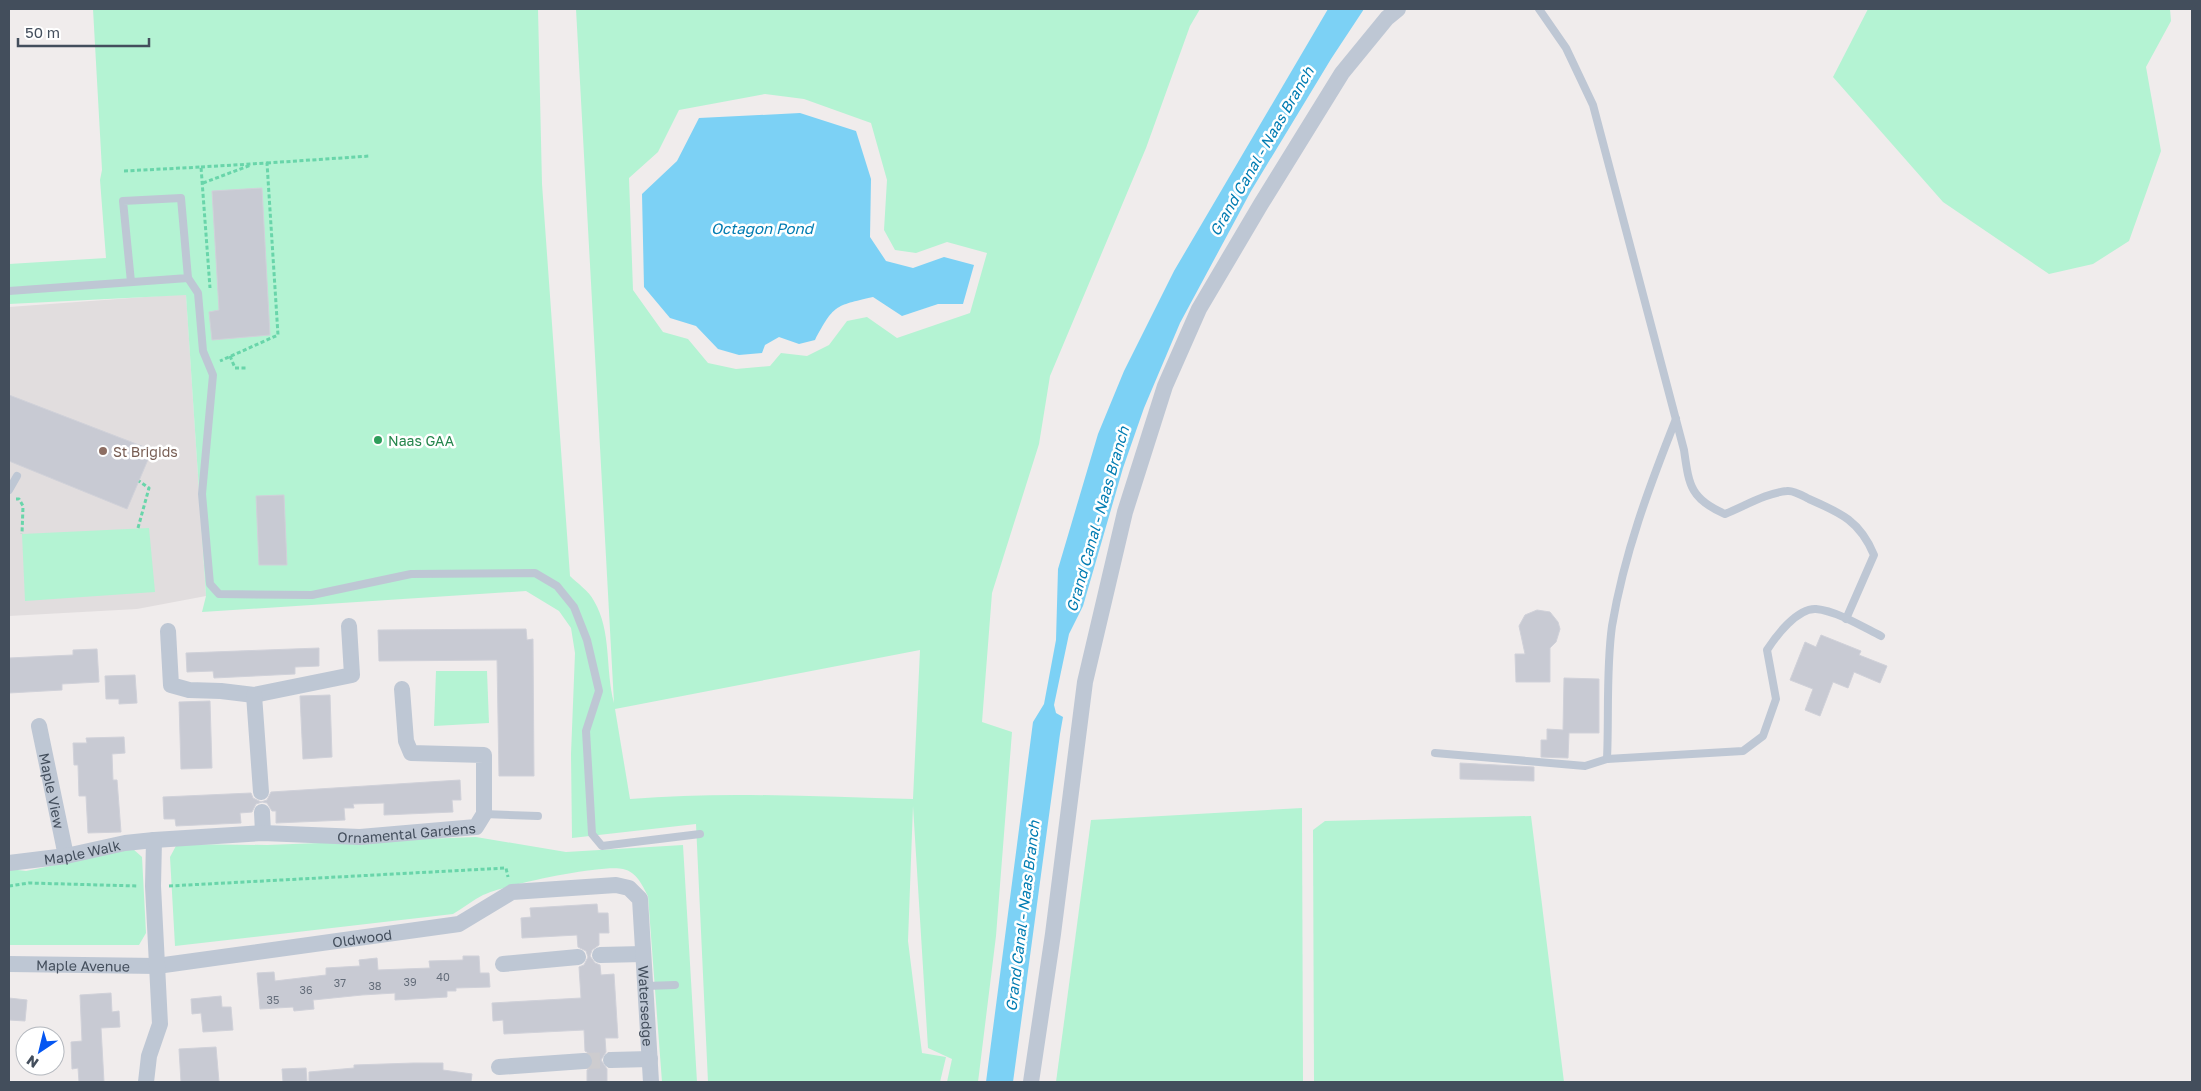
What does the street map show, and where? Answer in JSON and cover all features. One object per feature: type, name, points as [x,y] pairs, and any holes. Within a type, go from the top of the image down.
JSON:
[{"type":"street","points":[[1031,1082],[1053,934],[1085,682],[1125,512],[1165,386],[1199,309],[1342,72],[1387,18],[1398,9]]},
{"type":"street","points":[[168,631],[171,685],[189,690],[254,695],[352,675],[349,626]]},
{"type":"street","name":"Ornamental Gardens","points":[[154,840],[263,833],[360,837],[476,827],[484,814],[484,755],[411,753],[406,741],[402,689]]},
{"type":"street","points":[[254,695],[261,792]]},
{"type":"street","name":"Maple View","points":[[39,726],[66,856]]},
{"type":"street","points":[[262,812],[263,833]]},
{"type":"street","points":[[146,1082],[149,1056],[160,1024],[153,886],[154,840]]},
{"type":"street","name":"Maple Walk","points":[[9,863],[66,856],[125,843],[154,840]]},
{"type":"street","name":"Watersedge","points":[[557,888],[616,885],[629,888],[640,899],[651,1082]]},
{"type":"street","name":"Oldwood","points":[[157,966],[459,924],[512,892],[557,888]]},
{"type":"street","name":"Watersedge","points":[[600,955],[643,954]]},
{"type":"street","points":[[502,964],[578,957]]},
{"type":"street","name":"Maple Avenue","points":[[9,964],[157,966]]},
{"type":"street","name":"Watersedge","points":[[611,1060],[650,1059]]},
{"type":"street","points":[[500,1067],[584,1061]]},
{"type":"lane","points":[[1539,9],[1566,48],[1593,105],[1684,450],[1688,482],[1705,506],[1726,514],[1789,491],[1829,506],[1866,536],[1874,555],[1846,619]]},
{"type":"lane","points":[[130,282],[123,201],[181,198],[188,278],[198,293],[202,351],[213,375],[202,494],[210,584],[219,594],[312,595],[411,574],[535,573],[557,586],[574,607],[587,640],[599,692],[586,731],[592,834],[602,846],[700,834]]},
{"type":"lane","points":[[9,291],[188,278]]},
{"type":"lane","points":[[1607,759],[1612,628],[1619,593],[1638,518],[1676,419]]},
{"type":"lane","points":[[9,490],[16,476]]},
{"type":"lane","points":[[1435,753],[1585,766],[1607,759],[1743,751],[1763,736],[1776,699],[1767,650],[1778,633],[1799,616],[1815,609],[1846,619],[1881,636]]},
{"type":"lane","points":[[484,814],[538,816]]},
{"type":"lane","points":[[646,986],[675,985]]},
{"type":"path","points":[[201,167],[370,156]]},
{"type":"path","points":[[209,366],[278,335],[267,163]]},
{"type":"path","points":[[202,183],[256,164]]},
{"type":"path","points":[[230,356],[235,368],[246,368]]},
{"type":"path","points":[[138,528],[149,488],[139,481]]},
{"type":"path","points":[[12,498],[19,499],[23,506],[22,534]]},
{"type":"path","points":[[9,886],[29,882],[195,886],[506,868],[512,892]]},
{"type":"shaded area","name":"St Brigids","points":[[186,294],[206,596],[137,609],[9,616],[9,307]]},
{"type":"green space","points":[[93,9],[538,9],[542,184],[570,576],[589,594],[600,613],[606,638],[614,703],[576,9],[1200,9],[1190,26],[1146,148],[1050,376],[1039,444],[992,593],[982,722],[1012,732],[996,936],[978,1082],[947,1082],[952,1059],[928,1048],[913,806],[908,941],[922,1053],[946,1057],[940,1082],[708,1082],[696,824],[572,838],[571,754],[575,653],[571,628],[559,611],[526,591],[202,612],[206,596],[186,295],[9,304],[9,264],[106,258],[100,180],[102,170]],"holes":[[[765,94],[804,99],[871,123],[887,180],[884,230],[895,250],[916,253],[947,242],[987,253],[970,313],[897,338],[867,317],[847,321],[829,345],[807,356],[781,353],[770,366],[736,369],[708,363],[688,339],[663,332],[633,290],[629,178],[658,152],[679,110]],[[920,650],[913,799],[736,795],[630,799],[615,709]]]},
{"type":"green space","points":[[1868,9],[2170,9],[2171,21],[2146,67],[2161,151],[2129,241],[2093,264],[2049,274],[1943,202],[1833,77]]},
{"type":"green space","points":[[149,528],[155,592],[25,601],[22,534]]},
{"type":"green space","points":[[436,671],[487,671],[489,723],[434,726]]},
{"type":"green space","points":[[1302,808],[1303,1082],[1056,1082],[1091,820]]},
{"type":"green space","points":[[1531,816],[1564,1082],[1314,1082],[1313,830],[1325,821]]},
{"type":"green space","points":[[476,837],[566,852],[683,845],[697,1082],[662,1082],[648,896],[635,876],[623,869],[612,868],[575,872],[510,886],[483,895],[453,914],[175,946],[170,857],[177,844],[267,845]]},
{"type":"green space","points":[[133,849],[142,857],[146,933],[139,945],[9,945],[9,869],[26,871]]},
{"type":"water","name":"Grand Canal - Naas Branch","points":[[1328,9],[1364,9],[1331,59],[1251,191],[1180,323],[1144,408],[1123,468],[1083,606],[1069,634],[1054,705],[1056,713],[1063,717],[1013,1082],[986,1082],[1033,722],[1044,704],[1056,640],[1058,569],[1098,434],[1124,371],[1174,271]]},
{"type":"water","name":"Octagon Pond","points":[[800,113],[856,131],[871,179],[870,237],[886,261],[913,268],[944,257],[974,265],[963,304],[938,304],[902,316],[873,297],[843,305],[836,309],[831,313],[815,340],[799,344],[779,337],[765,345],[762,353],[739,355],[718,349],[696,326],[670,318],[644,287],[642,194],[677,161],[699,118]]},
{"type":"building","points":[[262,188],[270,335],[212,340],[209,312],[219,310],[212,191]]},
{"type":"building","points":[[9,395],[152,450],[127,509],[9,461]]},
{"type":"building","points":[[284,495],[287,565],[259,565],[256,496]]},
{"type":"building","points":[[1537,610],[1550,612],[1558,622],[1560,629],[1556,642],[1550,648],[1550,682],[1516,682],[1515,654],[1525,654],[1519,626],[1525,615]]},
{"type":"building","points":[[526,629],[527,640],[533,639],[534,776],[499,776],[497,660],[379,661],[378,630]]},
{"type":"building","points":[[1821,635],[1861,651],[1859,655],[1887,666],[1880,683],[1854,672],[1848,688],[1833,682],[1820,716],[1805,710],[1813,689],[1790,680],[1805,642],[1816,647]]},
{"type":"building","points":[[319,648],[319,666],[295,667],[295,674],[214,678],[213,671],[187,672],[186,653]]},
{"type":"building","points":[[97,649],[99,682],[62,684],[62,690],[9,693],[9,658],[73,655],[73,650]]},
{"type":"building","points":[[135,675],[137,703],[119,704],[119,699],[106,699],[105,676]]},
{"type":"building","points":[[1564,678],[1599,679],[1599,733],[1569,733],[1568,758],[1541,757],[1541,740],[1547,740],[1547,729],[1563,730]]},
{"type":"building","points":[[330,695],[332,757],[303,759],[300,696]]},
{"type":"building","points":[[210,701],[212,768],[181,769],[179,702]]},
{"type":"building","points":[[124,737],[125,753],[112,754],[113,780],[117,780],[121,832],[88,833],[86,796],[79,796],[78,765],[74,765],[73,743],[87,743],[86,738]]},
{"type":"building","points":[[1460,763],[1534,767],[1534,781],[1460,779]]},
{"type":"building","points":[[460,780],[461,800],[452,800],[453,812],[384,815],[384,803],[353,804],[354,808],[344,808],[345,820],[276,823],[276,811],[272,811],[267,803],[262,802],[256,804],[252,812],[240,813],[241,823],[176,826],[175,819],[164,819],[163,797],[251,793],[253,798],[261,802],[267,800],[271,792]]},
{"type":"building","points":[[597,904],[598,913],[608,913],[609,933],[599,933],[599,945],[592,950],[590,956],[595,963],[600,965],[601,975],[614,974],[618,1038],[605,1038],[606,1052],[601,1060],[607,1069],[607,1082],[587,1082],[587,1070],[593,1066],[594,1061],[592,1055],[585,1051],[584,1030],[504,1034],[503,1020],[493,1021],[492,1003],[581,998],[579,967],[584,965],[588,957],[586,951],[578,947],[577,935],[522,938],[521,918],[531,917],[530,908]]},
{"type":"building","points":[[463,956],[479,956],[480,973],[489,973],[490,987],[456,988],[456,991],[447,991],[447,997],[395,1000],[395,993],[362,995],[313,1000],[314,1009],[294,1011],[293,1007],[260,1009],[257,973],[274,972],[275,981],[326,975],[326,968],[360,966],[359,960],[377,958],[378,970],[430,968],[429,961],[463,960]]},
{"type":"building","points":[[111,993],[112,1012],[119,1011],[120,1027],[101,1028],[104,1082],[79,1082],[78,1068],[72,1069],[71,1042],[82,1041],[80,995]]},
{"type":"building","points":[[221,996],[222,1007],[231,1007],[233,1030],[203,1032],[201,1013],[192,1014],[191,999]]},
{"type":"building","points":[[9,998],[27,1000],[25,1021],[9,1020]]},
{"type":"building","points":[[216,1047],[219,1082],[181,1082],[179,1049]]},
{"type":"building","points":[[443,1063],[443,1070],[472,1074],[471,1082],[309,1082],[309,1072],[354,1068],[354,1065]]},
{"type":"building","points":[[306,1068],[307,1082],[283,1082],[282,1069]]},
{"type":"tunnel","points":[[584,1061],[611,1060]]},
{"type":"place","name":"Naas GAA","points":[[378,440]]},
{"type":"place","name":"St Brigids","points":[[103,451]]}]
